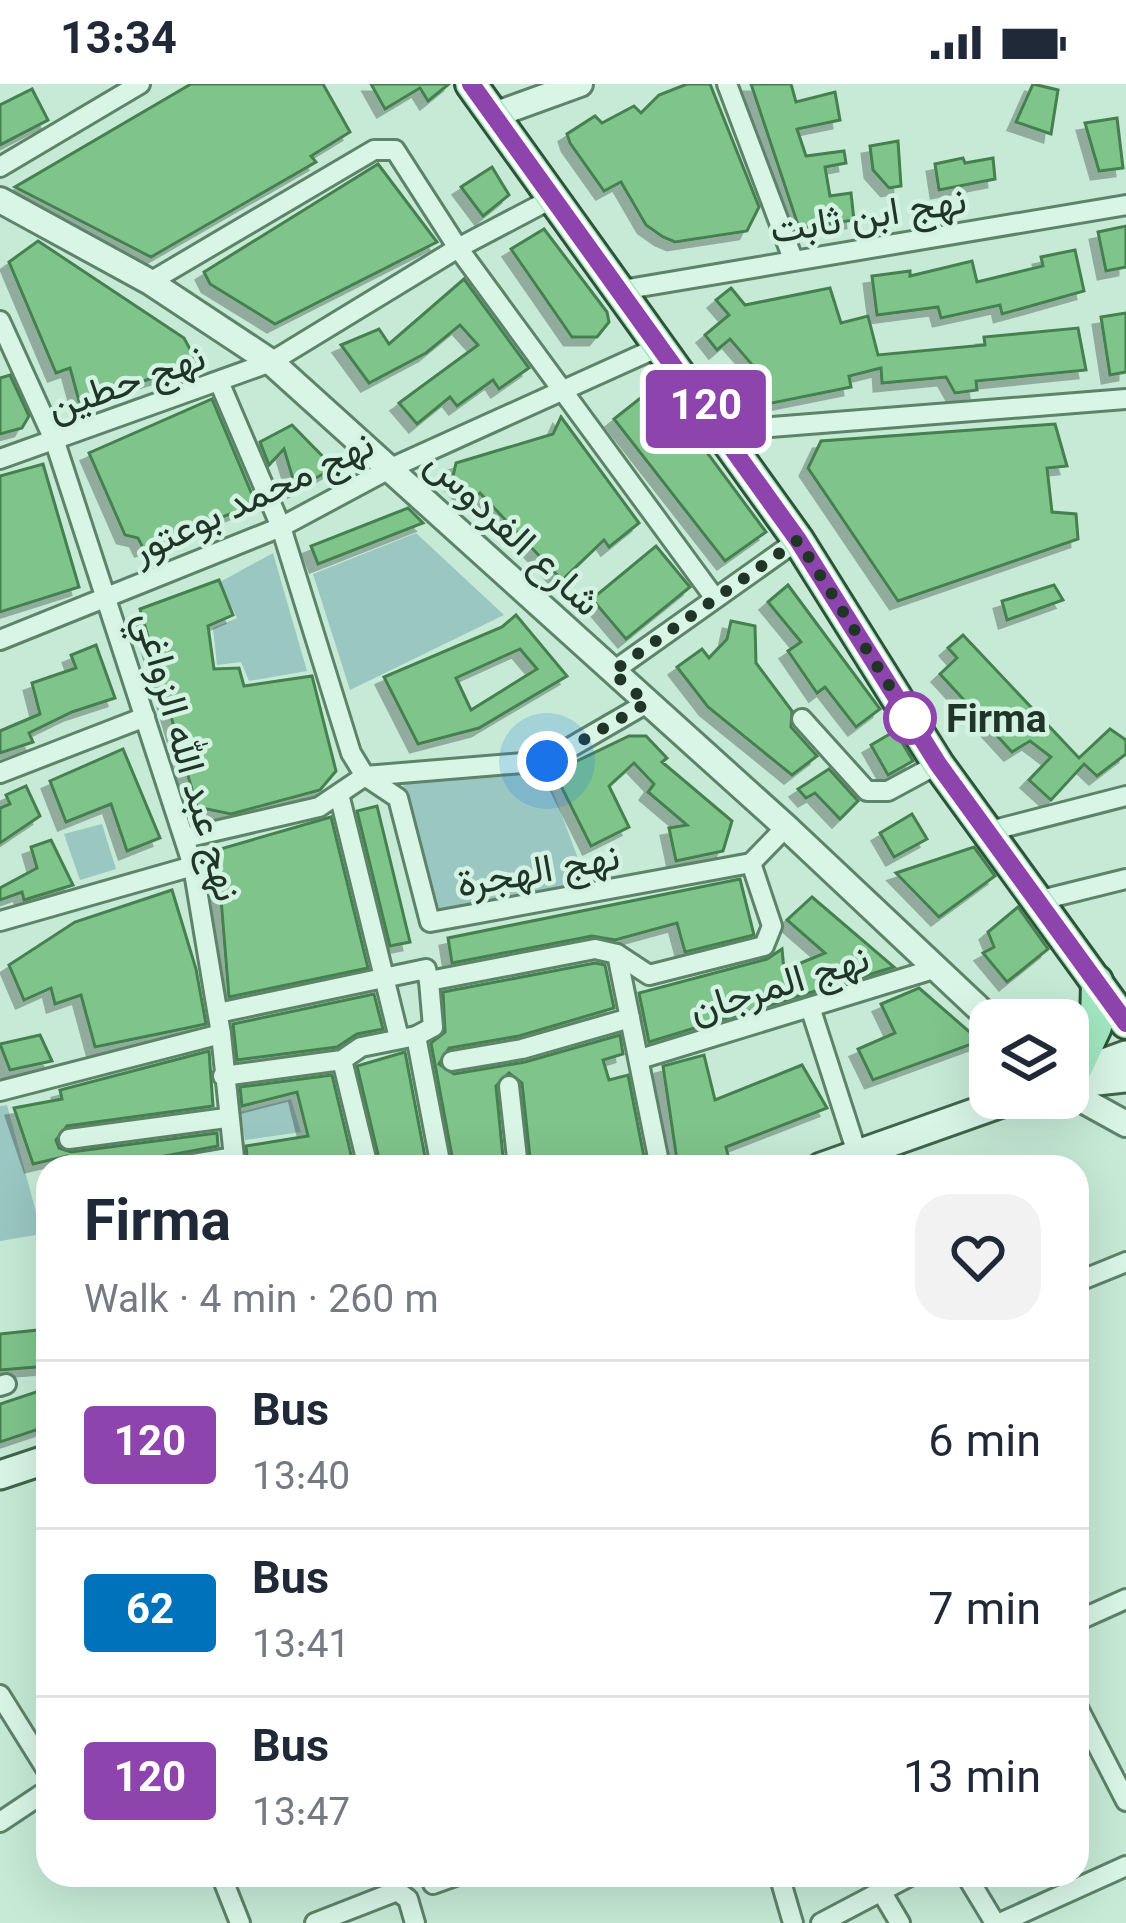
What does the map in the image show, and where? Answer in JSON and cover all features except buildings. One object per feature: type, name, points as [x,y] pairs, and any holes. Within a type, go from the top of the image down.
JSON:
[{"type":"main road","points":[[471,84],[798,540],[938,764],[1108,991],[1126,1023]]},
{"type":"main road","points":[[1089,1042],[1108,991]]},
{"type":"main road","points":[[1089,1072],[1126,1055]]},
{"type":"main road","points":[[1089,1079],[1126,1078]]},
{"type":"main road","points":[[861,1155],[969,1113]]},
{"type":"main road","points":[[0,1475],[36,1463]]},
{"type":"street","points":[[0,167],[140,84]]},
{"type":"street","points":[[494,115],[580,84]]},
{"type":"street","points":[[728,84],[793,260]]},
{"type":"street","points":[[150,282],[374,150],[395,150],[458,248],[714,597]]},
{"type":"street","name":"نهج حطين","points":[[0,458],[272,362],[458,248],[555,197]]},
{"type":"street","name":"شارع الفردوس","points":[[0,200],[150,282],[272,362],[786,827],[969,1001]]},
{"type":"street","name":"نهج ابن ثابت","points":[[622,290],[1126,206]]},
{"type":"street","name":"نهج عبد الله الزواغي","points":[[0,321],[55,442],[193,866],[221,1034],[233,1155]]},
{"type":"street","name":"نهج محمد بوعتور","points":[[0,640],[281,527],[392,468],[661,346]]},
{"type":"street","name":"نهج الهجرة","points":[[220,384],[281,527],[351,753],[365,776],[398,798],[430,922],[751,863]]},
{"type":"street","points":[[721,430],[1126,399]]},
{"type":"street","points":[[612,672],[798,540]]},
{"type":"street","points":[[185,838],[319,807],[365,776],[547,761],[647,703]]},
{"type":"street","points":[[0,773],[145,717]]},
{"type":"street","points":[[802,719],[867,790],[888,791],[938,764]]},
{"type":"street","points":[[339,794],[438,1155]]},
{"type":"street","points":[[990,831],[1126,796]]},
{"type":"street","points":[[429,981],[595,949],[617,954],[649,975],[764,946],[772,926],[751,863],[786,827]]},
{"type":"street","points":[[0,921],[193,866]]},
{"type":"street","points":[[1041,900],[1126,879]]},
{"type":"street","points":[[617,954],[658,1155]]},
{"type":"street","name":"نهج المرجان","points":[[640,1059],[937,968]]},
{"type":"street","points":[[218,1013],[426,969],[429,981],[433,1027],[361,1047],[342,1060],[223,1076]]},
{"type":"street","points":[[811,1010],[858,1155]]},
{"type":"street","points":[[452,1061],[522,1049],[630,1018]]},
{"type":"street","points":[[0,1090],[221,1034]]},
{"type":"street","points":[[342,1060],[365,1155]]},
{"type":"street","points":[[509,1086],[517,1155]]},
{"type":"street","points":[[1089,1095],[1126,1124]]},
{"type":"street","points":[[69,1139],[226,1118]]},
{"type":"street","points":[[1089,1277],[1126,1262]]},
{"type":"street","points":[[1089,1616],[1126,1599]]},
{"type":"street","points":[[0,1695],[6,1717],[36,1756]]},
{"type":"street","points":[[1089,1731],[1126,1801]]},
{"type":"street","points":[[1089,1756],[1100,1753]]},
{"type":"street","points":[[0,1822],[36,1798]]},
{"type":"street","points":[[1089,1882],[1126,1866]]},
{"type":"street","points":[[226,1887],[240,1923]]},
{"type":"street","points":[[782,1887],[793,1923]]},
{"type":"street","points":[[820,1923],[889,1887]]},
{"type":"street","points":[[974,1887],[997,1923],[1078,1887]]},
{"type":"street","points":[[881,1891],[900,1923]]},
{"type":"street","points":[[315,1923],[397,1892],[408,1899],[415,1923]]},
{"type":"shaded area","points":[[416,533],[504,615],[350,690],[313,574]]},
{"type":"shaded area","points":[[273,553],[307,671],[249,681],[241,662],[217,665],[213,628],[237,618],[220,582]]},
{"type":"shaded area","points":[[546,773],[588,885],[436,914],[402,781]]},
{"type":"shaded area","points":[[102,824],[116,869],[80,880],[64,834]]},
{"type":"shaded area","points":[[291,1099],[301,1132],[245,1140],[240,1112]]},
{"type":"shaded area","points":[[7,1105],[36,1212],[36,1235],[0,1241],[0,1106]]},
{"type":"bus line","name":"120","points":[[471,84],[798,540],[938,764],[1126,1023]]},
{"type":"place","name":"Firma","points":[[910,718]]},
{"type":"route","points":[[547,761],[647,703],[612,672],[798,540],[919,733],[910,718]]}]
